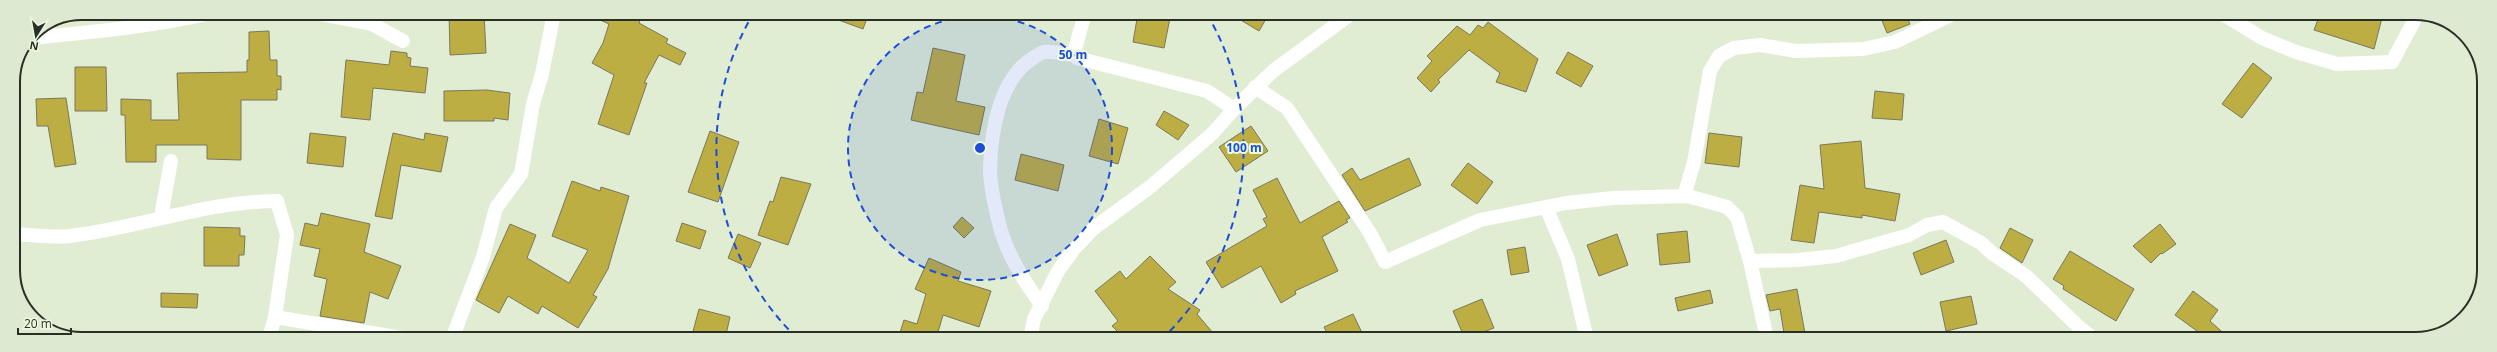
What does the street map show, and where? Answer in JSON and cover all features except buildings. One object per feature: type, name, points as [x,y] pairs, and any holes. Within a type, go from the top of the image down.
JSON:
[{"type":"street","points":[[39,37],[76,35],[163,24],[181,20]]},
{"type":"street","points":[[351,20],[372,24],[403,41]]},
{"type":"street","points":[[454,332],[483,257],[496,208],[521,174],[534,104],[542,74],[553,20]]},
{"type":"street","points":[[1074,55],[1083,20]]},
{"type":"street","points":[[1031,332],[1032,323],[1042,306],[1058,271],[1094,228],[1150,187],[1212,134],[1255,87],[1343,20]]},
{"type":"street","points":[[1684,196],[1694,162],[1710,71],[1719,56],[1734,48],[1760,45],[1796,51],[1863,49],[1895,42],[1942,20]]},
{"type":"street","points":[[2233,20],[2262,38],[2296,52],[2337,64],[2392,62],[2413,20]]},
{"type":"street","points":[[1042,306],[1028,286],[1010,252],[999,224],[990,170],[1000,106],[1013,77],[1023,64],[1043,52],[1074,55],[1077,58],[1207,91],[1234,109]]},
{"type":"street","points":[[1255,87],[1287,108],[1370,233],[1385,262],[1480,220],[1546,206],[1613,198],[1684,196],[1727,207],[1737,217],[1750,261],[1765,332]]},
{"type":"street","points":[[161,217],[170,161]]},
{"type":"street","points":[[20,234],[69,236],[245,201],[277,201],[287,235],[275,317],[271,332]]},
{"type":"street","points":[[1546,206],[1568,259],[1585,332]]},
{"type":"street","points":[[1750,261],[1798,260],[1836,256],[1909,235],[1927,225],[1943,222],[1981,243],[2026,276],[2085,332]]},
{"type":"street","points":[[275,317],[370,332]]}]
